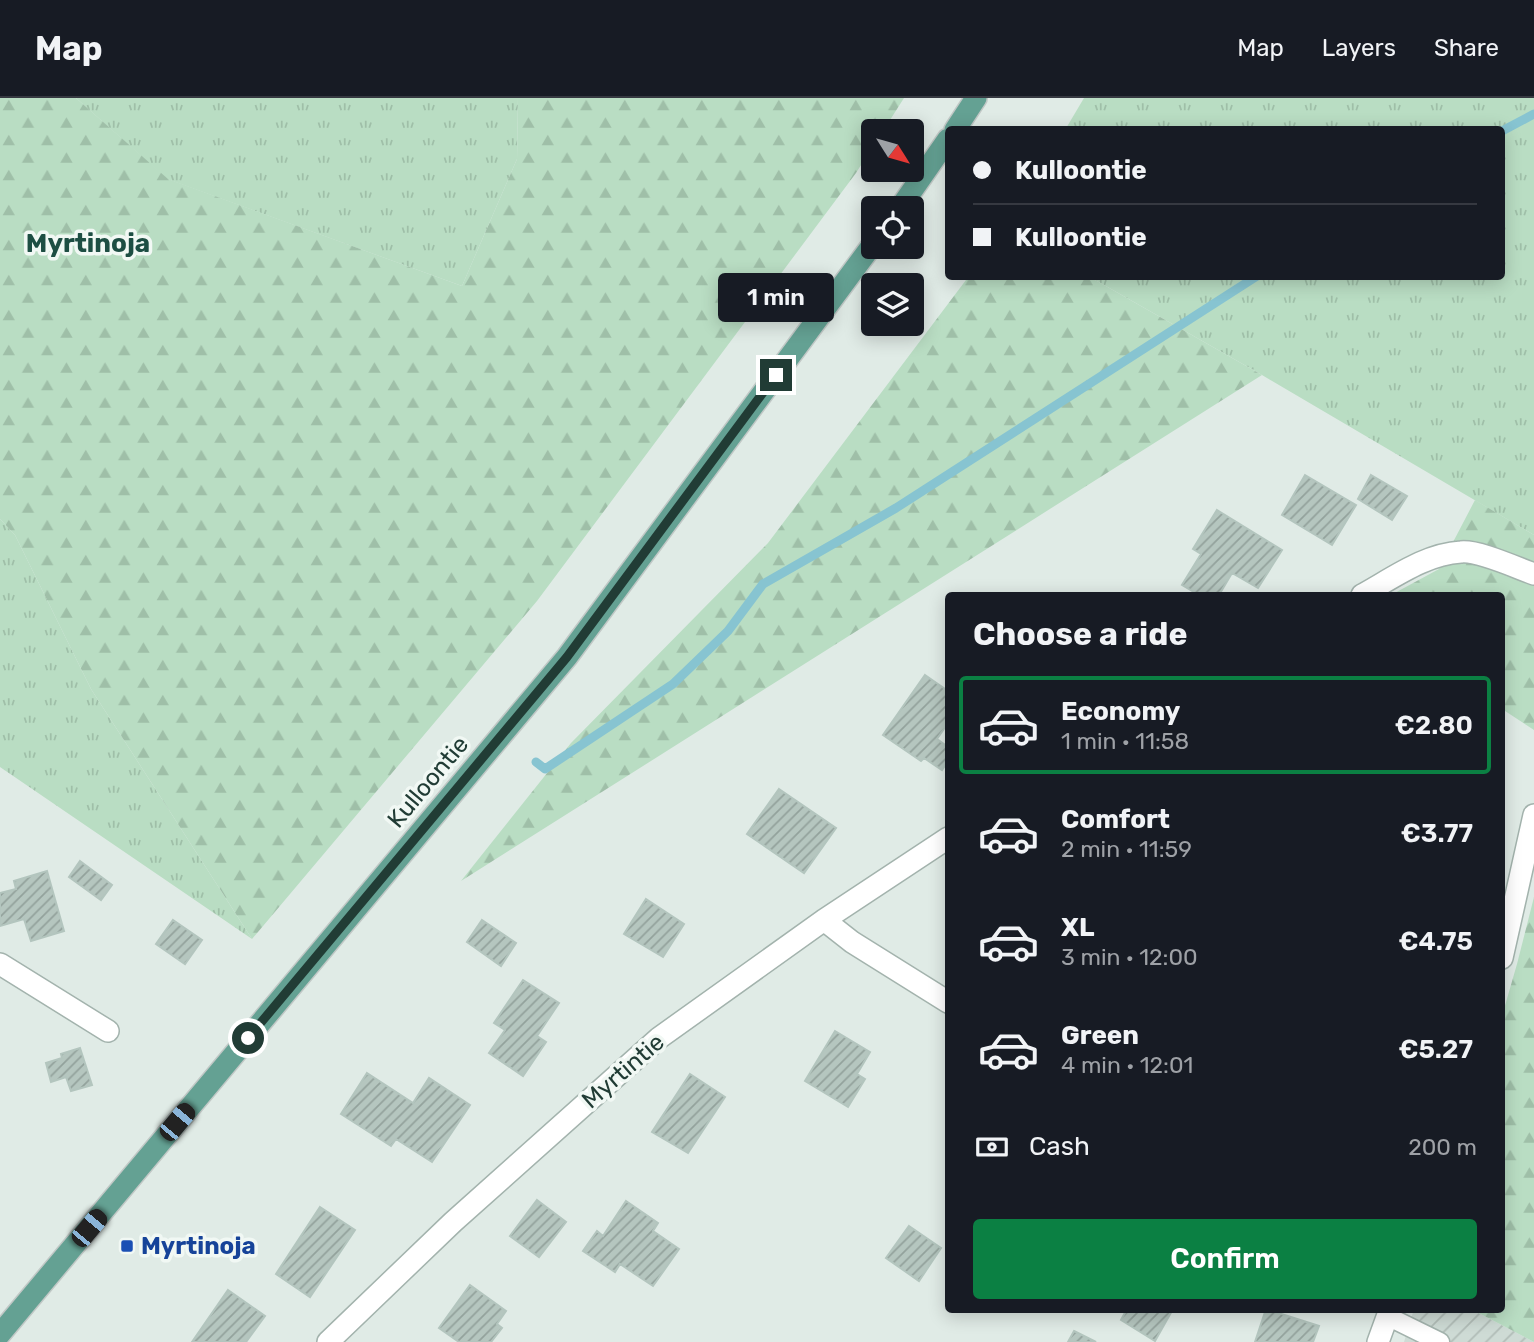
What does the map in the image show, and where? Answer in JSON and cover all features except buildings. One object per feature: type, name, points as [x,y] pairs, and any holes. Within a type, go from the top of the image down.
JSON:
[{"type":"main road","points":[[958,126],[976,98]]},
{"type":"main road","points":[[908,196],[945,143]]},
{"type":"main road","name":"Kulloontie","points":[[0,1334],[567,657],[862,259]]},
{"type":"street","points":[[1367,592],[1426,560],[1463,551],[1534,574]]},
{"type":"street","points":[[1505,945],[1534,815]]},
{"type":"street","name":"Myrtintie","points":[[328,1342],[453,1222],[659,1038],[824,920],[945,840]]},
{"type":"street","points":[[824,920],[852,942],[945,1000]]},
{"type":"street","points":[[0,964],[108,1031]]},
{"type":"street","points":[[1378,1342],[1389,1313]]},
{"type":"lane","points":[[1391,1313],[1440,1342]]},
{"type":"shaded area","points":[[1413,1313],[1479,1313],[1534,1342],[1404,1342]]},
{"type":"green space","points":[[0,98],[76,98],[168,179],[462,286],[517,159],[518,98],[904,98],[891,119],[861,119],[861,165],[856,173],[537,601],[252,939],[91,689],[15,535],[0,519]]},
{"type":"green space","points":[[76,98],[518,98],[517,159],[462,286],[167,179]]},
{"type":"green space","points":[[1084,98],[1534,98],[1534,535],[1095,280],[1505,280],[1505,126],[1067,126]]},
{"type":"green space","points":[[966,280],[1095,280],[1262,375],[461,881],[571,743],[768,543]]},
{"type":"green space","points":[[1475,500],[1534,535],[1534,730],[1505,711],[1505,592],[1397,592],[1439,569]]},
{"type":"green space","points":[[0,519],[15,535],[91,689],[252,939],[0,767]]},
{"type":"green space","points":[[1534,897],[1534,1342],[1479,1313],[1505,1313],[1505,1006]]},
{"type":"waterway","points":[[1505,129],[1534,114]]},
{"type":"waterway","points":[[536,762],[545,769],[673,684],[728,631],[763,584],[896,508],[1251,280]]},
{"type":"place","name":"Myrtinoja","points":[[127,1246]]},
{"type":"district","name":"Myrtinoja","points":[[88,243]]},
{"type":"route","points":[[248,1038],[567,657],[776,375]]}]
